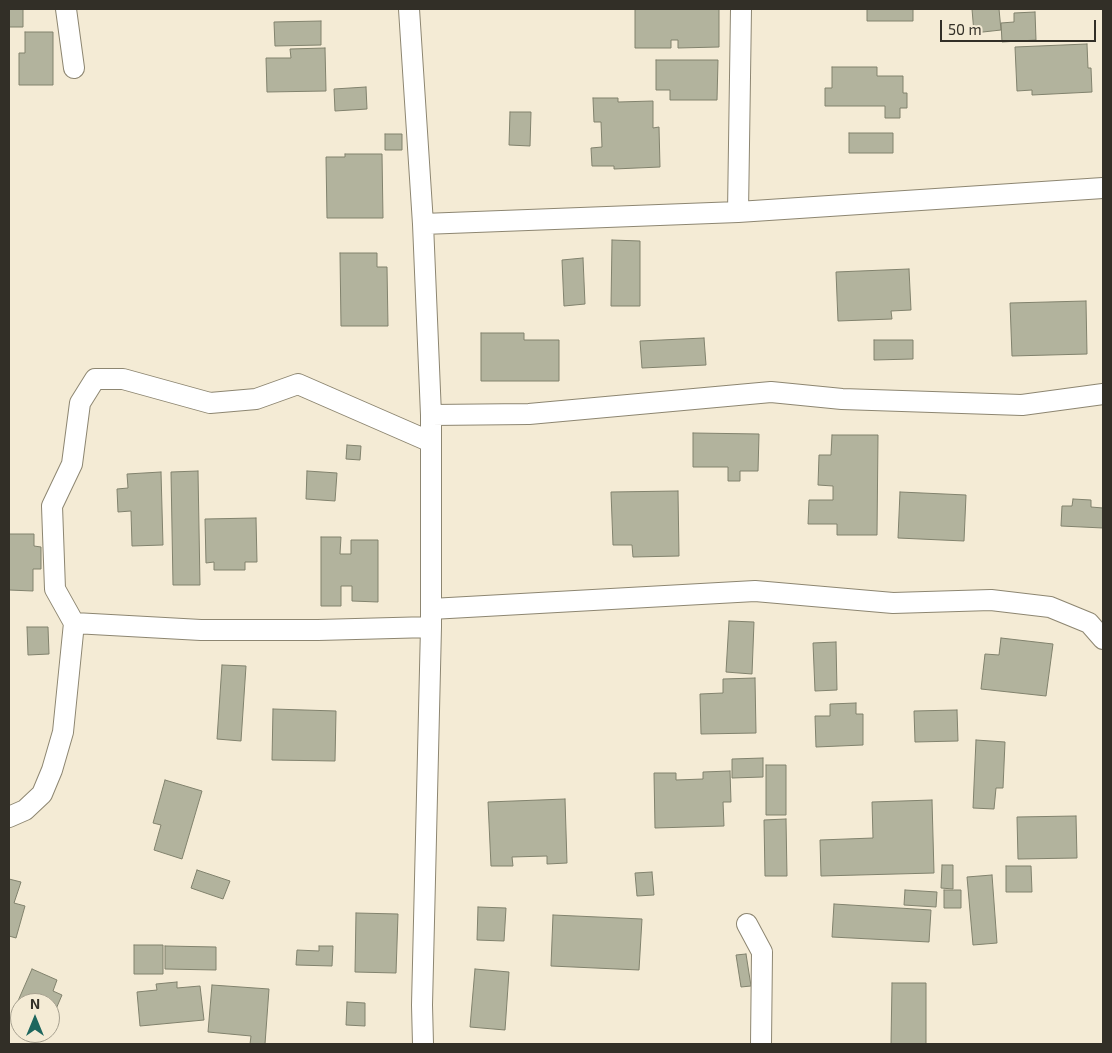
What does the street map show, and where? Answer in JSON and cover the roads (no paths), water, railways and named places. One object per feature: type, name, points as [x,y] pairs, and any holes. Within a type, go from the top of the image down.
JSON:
[{"type":"street","points":[[66,9],[74,68]]},
{"type":"street","points":[[409,9],[423,224],[431,415],[431,618],[422,1005],[424,1044]]},
{"type":"street","points":[[738,212],[741,9]]},
{"type":"street","points":[[423,224],[738,212],[1103,188]]},
{"type":"street","points":[[9,817],[26,810],[42,794],[52,770],[63,732],[74,622],[55,589],[52,506],[72,464],[80,403],[95,379],[123,380],[210,403],[256,399],[298,384],[431,442]]},
{"type":"street","points":[[431,415],[529,414],[771,392],[842,398],[1022,405],[1103,394]]},
{"type":"street","points":[[74,622],[201,630],[318,630],[431,618],[755,591],[893,603],[991,600],[1050,607],[1089,623],[1103,639]]},
{"type":"street","points":[[747,924],[762,952],[761,1044]]}]
